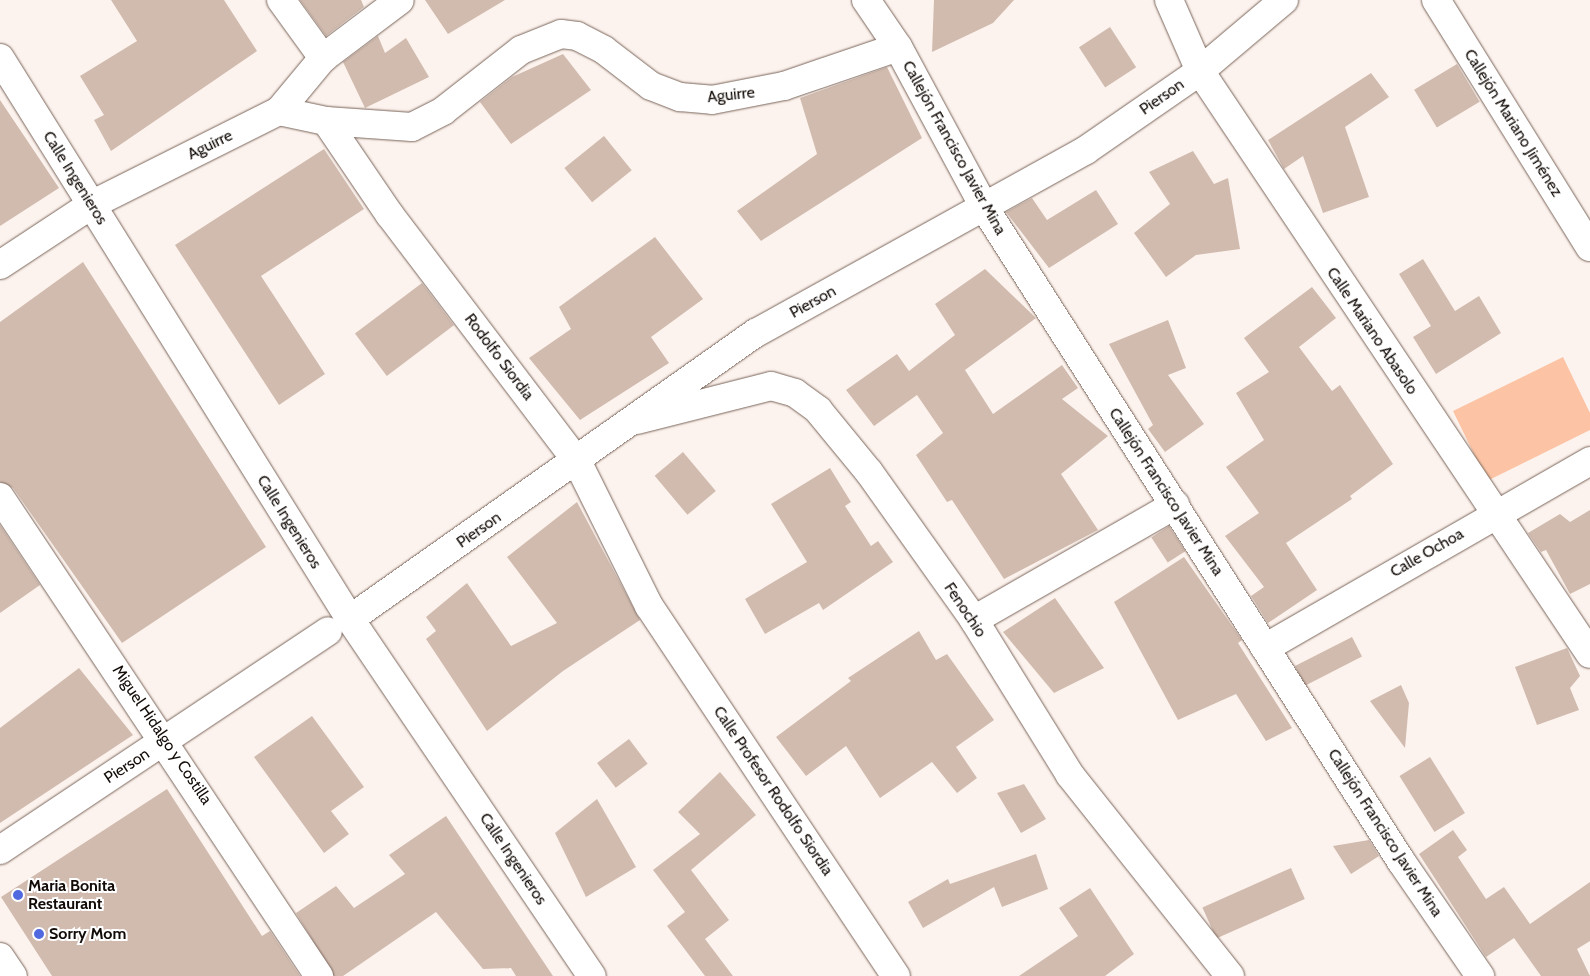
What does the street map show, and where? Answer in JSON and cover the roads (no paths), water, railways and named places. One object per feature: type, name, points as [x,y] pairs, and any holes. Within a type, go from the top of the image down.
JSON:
[{"type":"street","points":[[281,0],[323,58]]},
{"type":"street","name":"Aguirre","points":[[0,265],[91,205],[279,111],[323,58],[400,0]]},
{"type":"street","name":"Callejón Francisco Javier Mina","points":[[866,0],[898,47],[984,207],[1265,648],[1480,976]]},
{"type":"street","name":"Calle Mariano Abasolo","points":[[1169,0],[1200,71],[1493,514],[1590,654]]},
{"type":"street","name":"Pierson","points":[[0,850],[339,625],[577,461],[625,422],[756,333],[1086,150],[1200,71],[1284,0]]},
{"type":"street","name":"Callejón Mariano Jiménez","points":[[1436,0],[1590,247]]},
{"type":"street","name":"Aguirre","points":[[326,121],[401,127],[427,122],[505,60],[545,37],[576,36],[604,50],[651,86],[680,97],[712,100],[784,86],[898,47]]},
{"type":"street","name":"Calle Ingenieros","points":[[0,58],[91,205],[339,625],[592,976]]},
{"type":"street","points":[[279,111],[326,121]]},
{"type":"street","name":"Rodolfo Siordia","points":[[326,121],[390,215],[577,461],[648,606]]},
{"type":"street","name":"Fenochio","points":[[625,422],[692,410],[771,386],[795,393],[818,410],[840,435],[974,620],[1070,775],[1230,976]]},
{"type":"street","name":"Calle Ochoa","points":[[1265,648],[1493,514],[1590,461]]},
{"type":"street","name":"Miguel Hidalgo y Costilla","points":[[0,497],[166,741],[319,976]]},
{"type":"street","points":[[974,620],[1175,506]]},
{"type":"street","name":"Calle Profesor Rodolfo Siordia","points":[[648,606],[896,976]]},
{"type":"street","points":[[0,957],[13,976]]},
{"type":"place","name":"Maria Bonita Restaurant","points":[[18,895]]},
{"type":"place","name":"Sorry Mom","points":[[39,934]]}]
